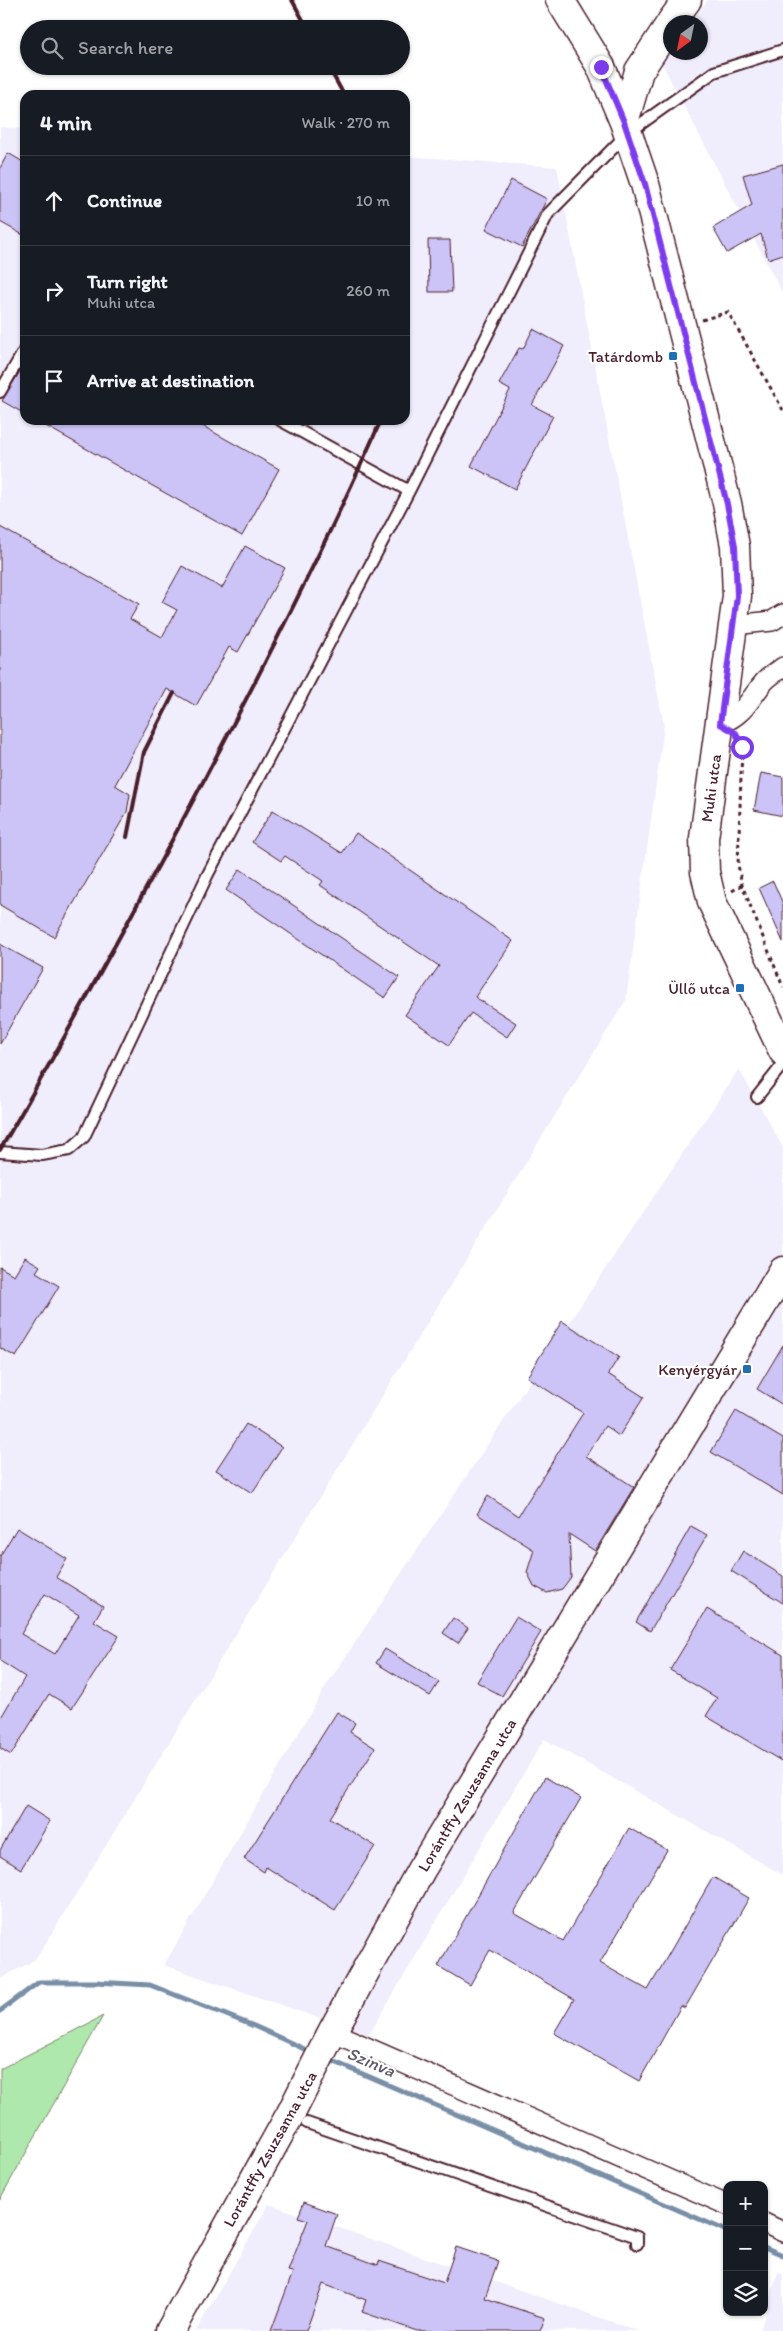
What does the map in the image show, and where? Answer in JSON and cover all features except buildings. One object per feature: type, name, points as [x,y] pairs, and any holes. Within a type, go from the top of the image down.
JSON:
[{"type":"main road","name":"Muhi utca","points":[[560,0],[601,67],[626,127],[645,184],[727,504],[735,546],[737,596],[704,838],[705,872],[712,902],[783,1051]]},
{"type":"main road","points":[[677,15],[687,0]]},
{"type":"main road","points":[[626,127],[639,71],[663,35]]},
{"type":"main road","name":"Lorántffy Zsuzsanna utca","points":[[170,2331],[299,2118],[332,2032],[421,1870],[783,1271]]},
{"type":"street","points":[[733,625],[772,620],[783,614]]},
{"type":"street","points":[[720,724],[735,718],[742,712],[766,680],[783,667]]},
{"type":"street","points":[[332,2032],[723,2203]]},
{"type":"street","points":[[768,2225],[783,2232]]},
{"type":"lane","points":[[0,1152],[42,1155],[69,1150],[84,1137],[207,876],[409,491],[548,214],[626,127],[714,72],[783,50]]},
{"type":"lane","points":[[0,392],[20,358]]},
{"type":"lane","points":[[289,425],[409,491]]},
{"type":"lane","points":[[757,1097],[783,1064]]},
{"type":"lane","points":[[299,2118],[637,2237],[637,2244]]},
{"type":"path","points":[[681,326],[728,312],[783,410]]},
{"type":"path","points":[[720,724],[736,733],[741,740],[738,865],[742,885],[783,987]]},
{"type":"shaded area","points":[[708,0],[783,0],[783,294],[661,62],[663,59],[708,60],[708,15],[696,15]]},
{"type":"shaded area","points":[[0,127],[20,129],[20,425],[410,425],[410,156],[557,167],[664,726],[626,1000],[36,1959],[0,1979]]},
{"type":"shaded area","points":[[739,1069],[783,1148],[783,1875],[544,1739],[369,2035],[164,1965],[326,1686]]},
{"type":"shaded area","points":[[269,2204],[639,2331],[196,2331]]},
{"type":"shaded area","points":[[778,2272],[783,2275],[783,2331],[760,2331],[765,2316],[768,2316],[768,2305]]},
{"type":"green space","points":[[103,2016],[0,2199],[0,2069]]},
{"type":"waterway","name":"Szinva","points":[[0,2011],[39,1982],[95,1982],[150,1985],[254,2026],[313,2053]]},
{"type":"waterway","name":"Szinva","points":[[328,2059],[723,2229]]},
{"type":"waterway","name":"Szinva","points":[[768,2249],[783,2255]]},
{"type":"railway","points":[[292,0],[303,20]]},
{"type":"railway","points":[[333,75],[341,90]]},
{"type":"railway","points":[[0,1150],[103,967],[220,749],[330,531],[379,425]]},
{"type":"railway","points":[[127,837],[144,752],[174,693]]},
{"type":"place","name":"Tatárdomb","points":[[673,356]]},
{"type":"place","name":"Üllő utca","points":[[740,988]]},
{"type":"place","name":"Kenyérgyár","points":[[747,1369]]},
{"type":"route","points":[[601,67],[624,122],[645,184],[727,504],[735,546],[737,596],[720,724],[736,733],[741,740],[742,747]]}]
